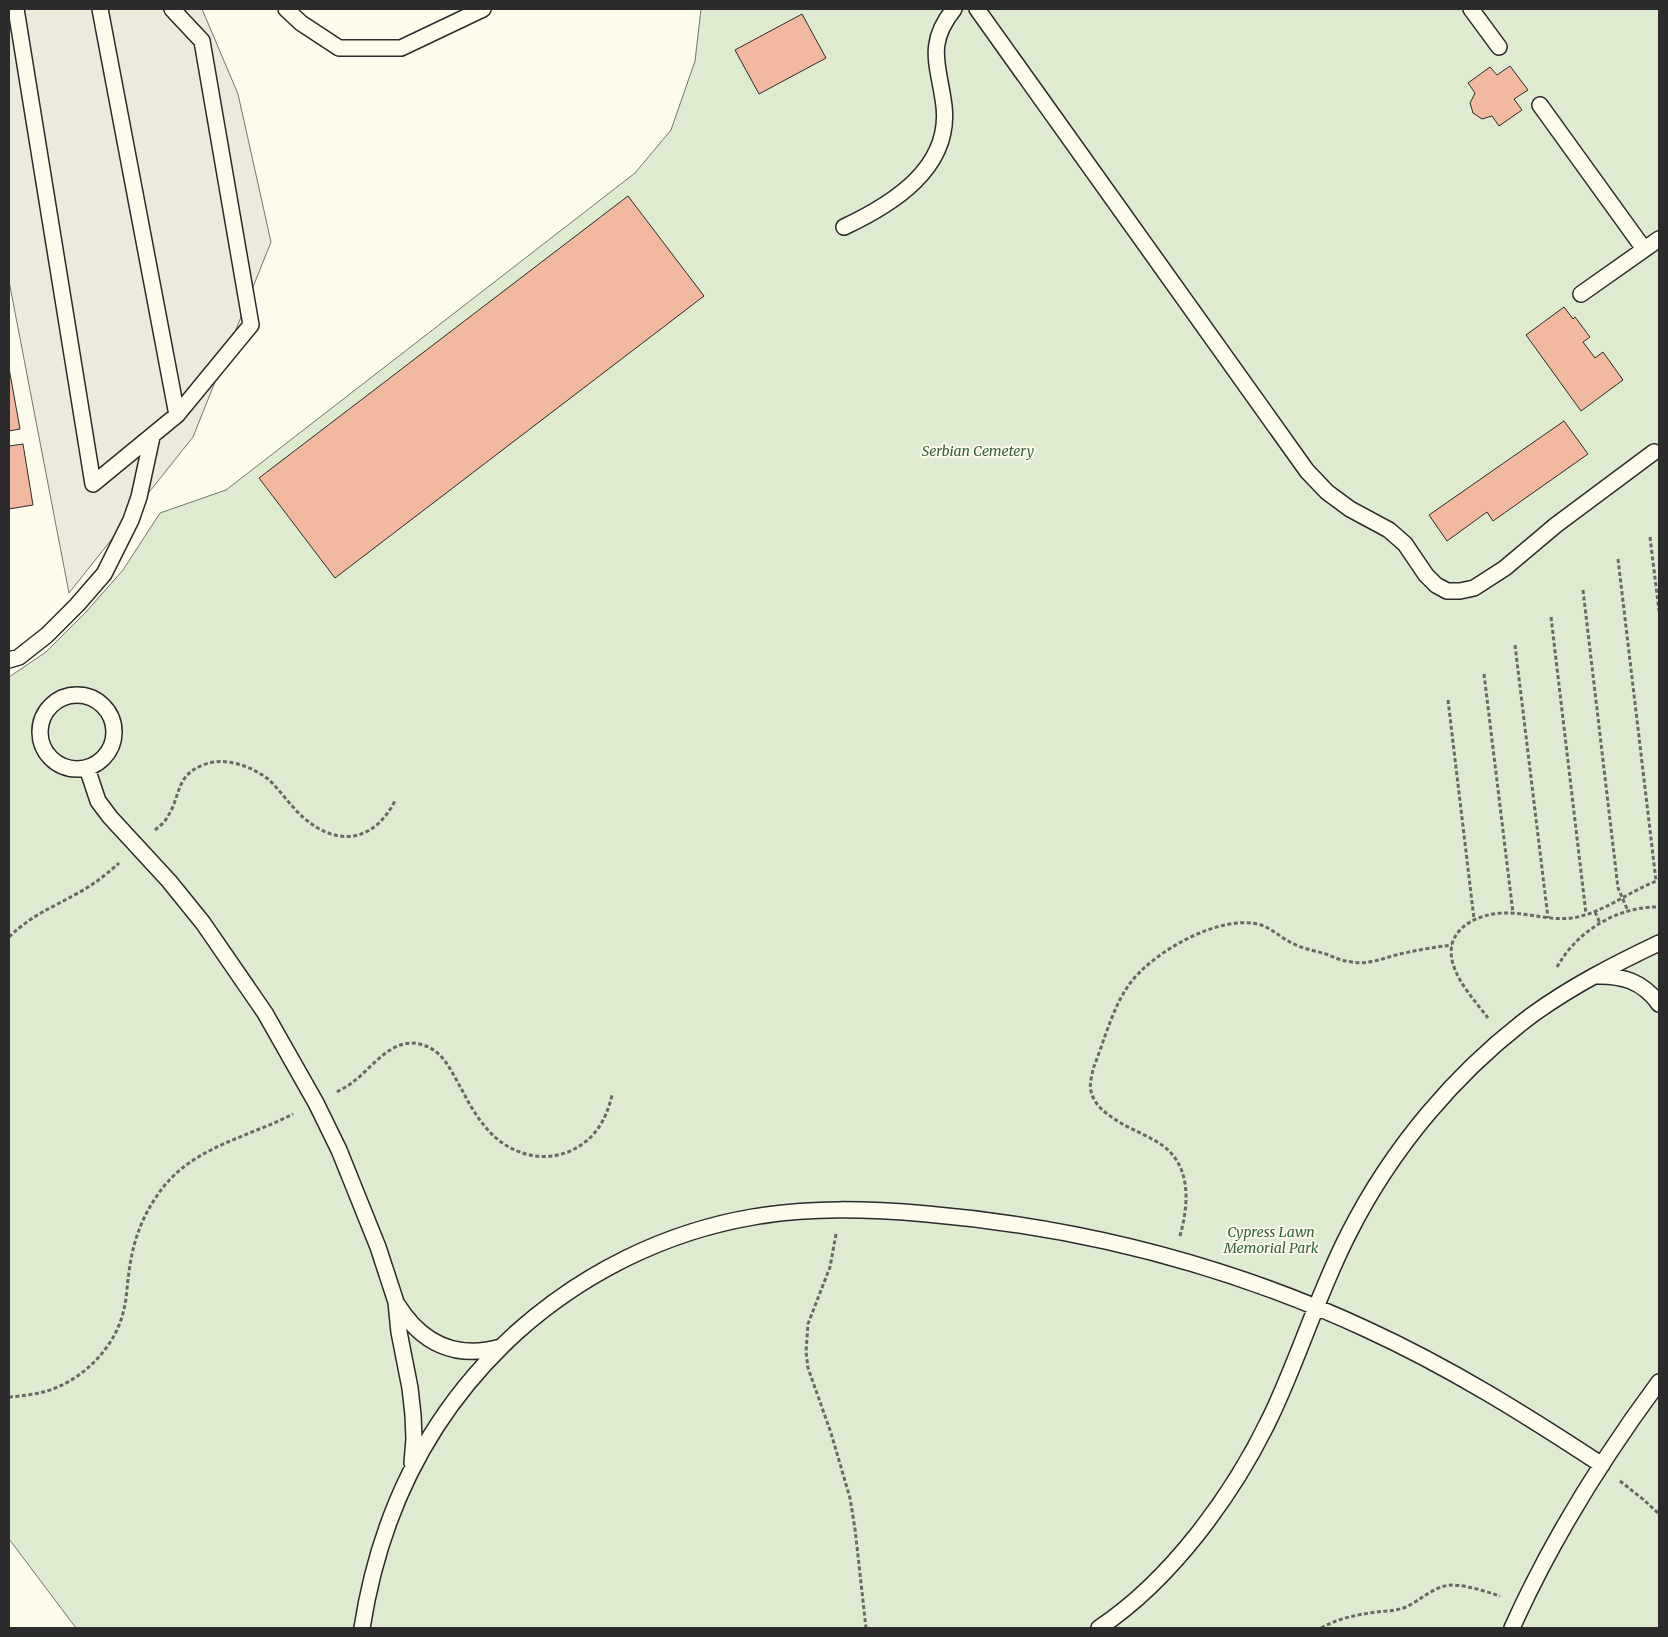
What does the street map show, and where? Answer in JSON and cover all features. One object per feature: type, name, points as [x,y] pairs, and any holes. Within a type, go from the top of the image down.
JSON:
[{"type":"lane","points":[[16,9],[93,484],[152,437],[177,414],[251,325],[202,41],[172,9]]},
{"type":"lane","points":[[100,9],[177,414]]},
{"type":"lane","points":[[286,9],[301,23],[339,48],[401,48],[483,9]]},
{"type":"lane","points":[[844,227],[880,209],[896,197],[925,171],[935,156],[944,124],[944,108],[936,53],[937,39],[943,22],[954,9]]},
{"type":"lane","points":[[977,9],[1307,471],[1327,492],[1350,509],[1389,530],[1405,544],[1426,575],[1436,585],[1448,591],[1460,591],[1474,588],[1486,581],[1563,519],[1654,452]]},
{"type":"lane","points":[[1472,9],[1499,47]]},
{"type":"lane","points":[[1540,105],[1644,249]]},
{"type":"lane","points":[[1581,294],[1659,238]]},
{"type":"lane","points":[[9,660],[19,657],[48,635],[104,574],[131,520],[139,497],[152,437]]},
{"type":"lane","points":[[73,694],[85,695],[96,700],[106,708],[112,719],[115,731],[112,746],[107,754],[97,763],[87,768],[75,769],[64,766],[54,760],[46,752],[41,740],[43,716],[50,706],[59,699],[73,694]]},
{"type":"lane","points":[[87,768],[98,801],[110,817],[169,881],[234,966],[265,1013],[316,1103],[339,1150],[378,1247],[396,1302],[399,1332],[412,1406],[414,1439],[412,1468]]},
{"type":"lane","points":[[1099,1628],[1112,1620],[1148,1588],[1179,1556],[1209,1520],[1232,1487],[1271,1416],[1315,1308],[1349,1232],[1368,1198],[1416,1127],[1475,1064],[1532,1015],[1594,976],[1659,943]]},
{"type":"lane","points":[[1594,976],[1614,976],[1632,981],[1646,990],[1659,1004]]},
{"type":"lane","points":[[362,1628],[366,1598],[375,1559],[395,1504],[412,1468],[442,1416],[462,1390],[501,1347],[528,1322],[560,1298],[596,1274],[634,1254],[673,1238],[750,1217],[794,1211],[894,1212],[1015,1224],[1122,1245],[1270,1289],[1396,1343],[1507,1404],[1602,1466]]},
{"type":"lane","points":[[396,1302],[410,1322],[432,1341],[457,1350],[474,1352],[501,1347]]},
{"type":"lane","points":[[1512,1628],[1558,1536],[1602,1466],[1659,1382]]},
{"type":"path","points":[[1650,537],[1659,611]]},
{"type":"path","points":[[1504,1038],[1460,980],[1452,963],[1452,945],[1460,930],[1474,919],[1494,914],[1513,913],[1561,919],[1595,912],[1658,881],[1618,559]]},
{"type":"path","points":[[1583,590],[1618,888],[1628,911]]},
{"type":"path","points":[[1551,617],[1586,914]]},
{"type":"path","points":[[1515,644],[1548,918]]},
{"type":"path","points":[[1484,674],[1513,913]]},
{"type":"path","points":[[1448,700],[1474,919]]},
{"type":"path","points":[[9,937],[40,912],[78,893],[95,882],[137,846],[168,817],[183,781],[193,770],[204,764],[219,761],[232,762],[258,772],[305,819],[325,832],[336,835],[356,836],[371,830],[384,819],[394,801]]},
{"type":"path","points":[[1554,972],[1568,950],[1588,931],[1600,923],[1628,911],[1659,907]]},
{"type":"path","points":[[1595,912],[1600,923]]},
{"type":"path","points":[[1173,1259],[1185,1216],[1187,1201],[1183,1171],[1177,1160],[1161,1144],[1121,1123],[1102,1110],[1090,1091],[1093,1069],[1122,998],[1131,982],[1156,957],[1171,947],[1203,931],[1222,925],[1244,923],[1260,925],[1294,944],[1354,963],[1381,960],[1417,950],[1452,945]]},
{"type":"path","points":[[9,1397],[42,1393],[56,1388],[82,1373],[103,1352],[119,1326],[124,1311],[132,1254],[143,1218],[154,1200],[171,1179],[198,1157],[217,1146],[261,1130],[354,1082],[388,1051],[412,1043],[423,1044],[442,1057],[473,1109],[493,1136],[502,1144],[519,1152],[537,1157],[549,1157],[574,1150],[596,1133],[604,1121],[612,1094]]},
{"type":"path","points":[[837,1210],[834,1247],[830,1266],[808,1324],[806,1352],[808,1368],[831,1433],[850,1498],[866,1628]]},
{"type":"path","points":[[1602,1466],[1659,1514]]},
{"type":"path","points":[[1321,1628],[1335,1620],[1348,1616],[1406,1607],[1440,1587],[1450,1585],[1477,1589],[1522,1605]]},
{"type":"green space","points":[[701,9],[1659,9],[1659,1628],[76,1628],[9,1539],[9,677],[46,652],[85,613],[123,570],[160,513],[226,490],[635,173],[671,130],[695,61]]},
{"type":"shaded area","points":[[9,9],[202,9],[238,94],[271,242],[193,437],[69,593],[9,281]]},
{"type":"building","points":[[802,14],[826,58],[759,94],[735,50]]},
{"type":"building","points":[[1510,66],[1528,90],[1514,99],[1522,110],[1499,126],[1492,116],[1482,119],[1473,113],[1470,103],[1475,93],[1468,83],[1490,67],[1497,75]]},
{"type":"building","points":[[628,196],[704,296],[335,578],[259,478]]},
{"type":"building","points":[[1564,307],[1573,319],[1575,317],[1590,337],[1583,342],[1595,358],[1603,352],[1623,380],[1581,411],[1526,335]]},
{"type":"building","points":[[9,368],[20,429],[9,431]]},
{"type":"building","points":[[1564,421],[1588,454],[1493,521],[1487,512],[1447,541],[1429,515]]},
{"type":"building","points":[[23,444],[33,505],[9,509],[9,446]]},
{"type":"park label","name":"Serbian Cemetery","points":[[978,451]]},
{"type":"park label","name":"Cypress Lawn Memorial Park","points":[[1271,1240]]}]
